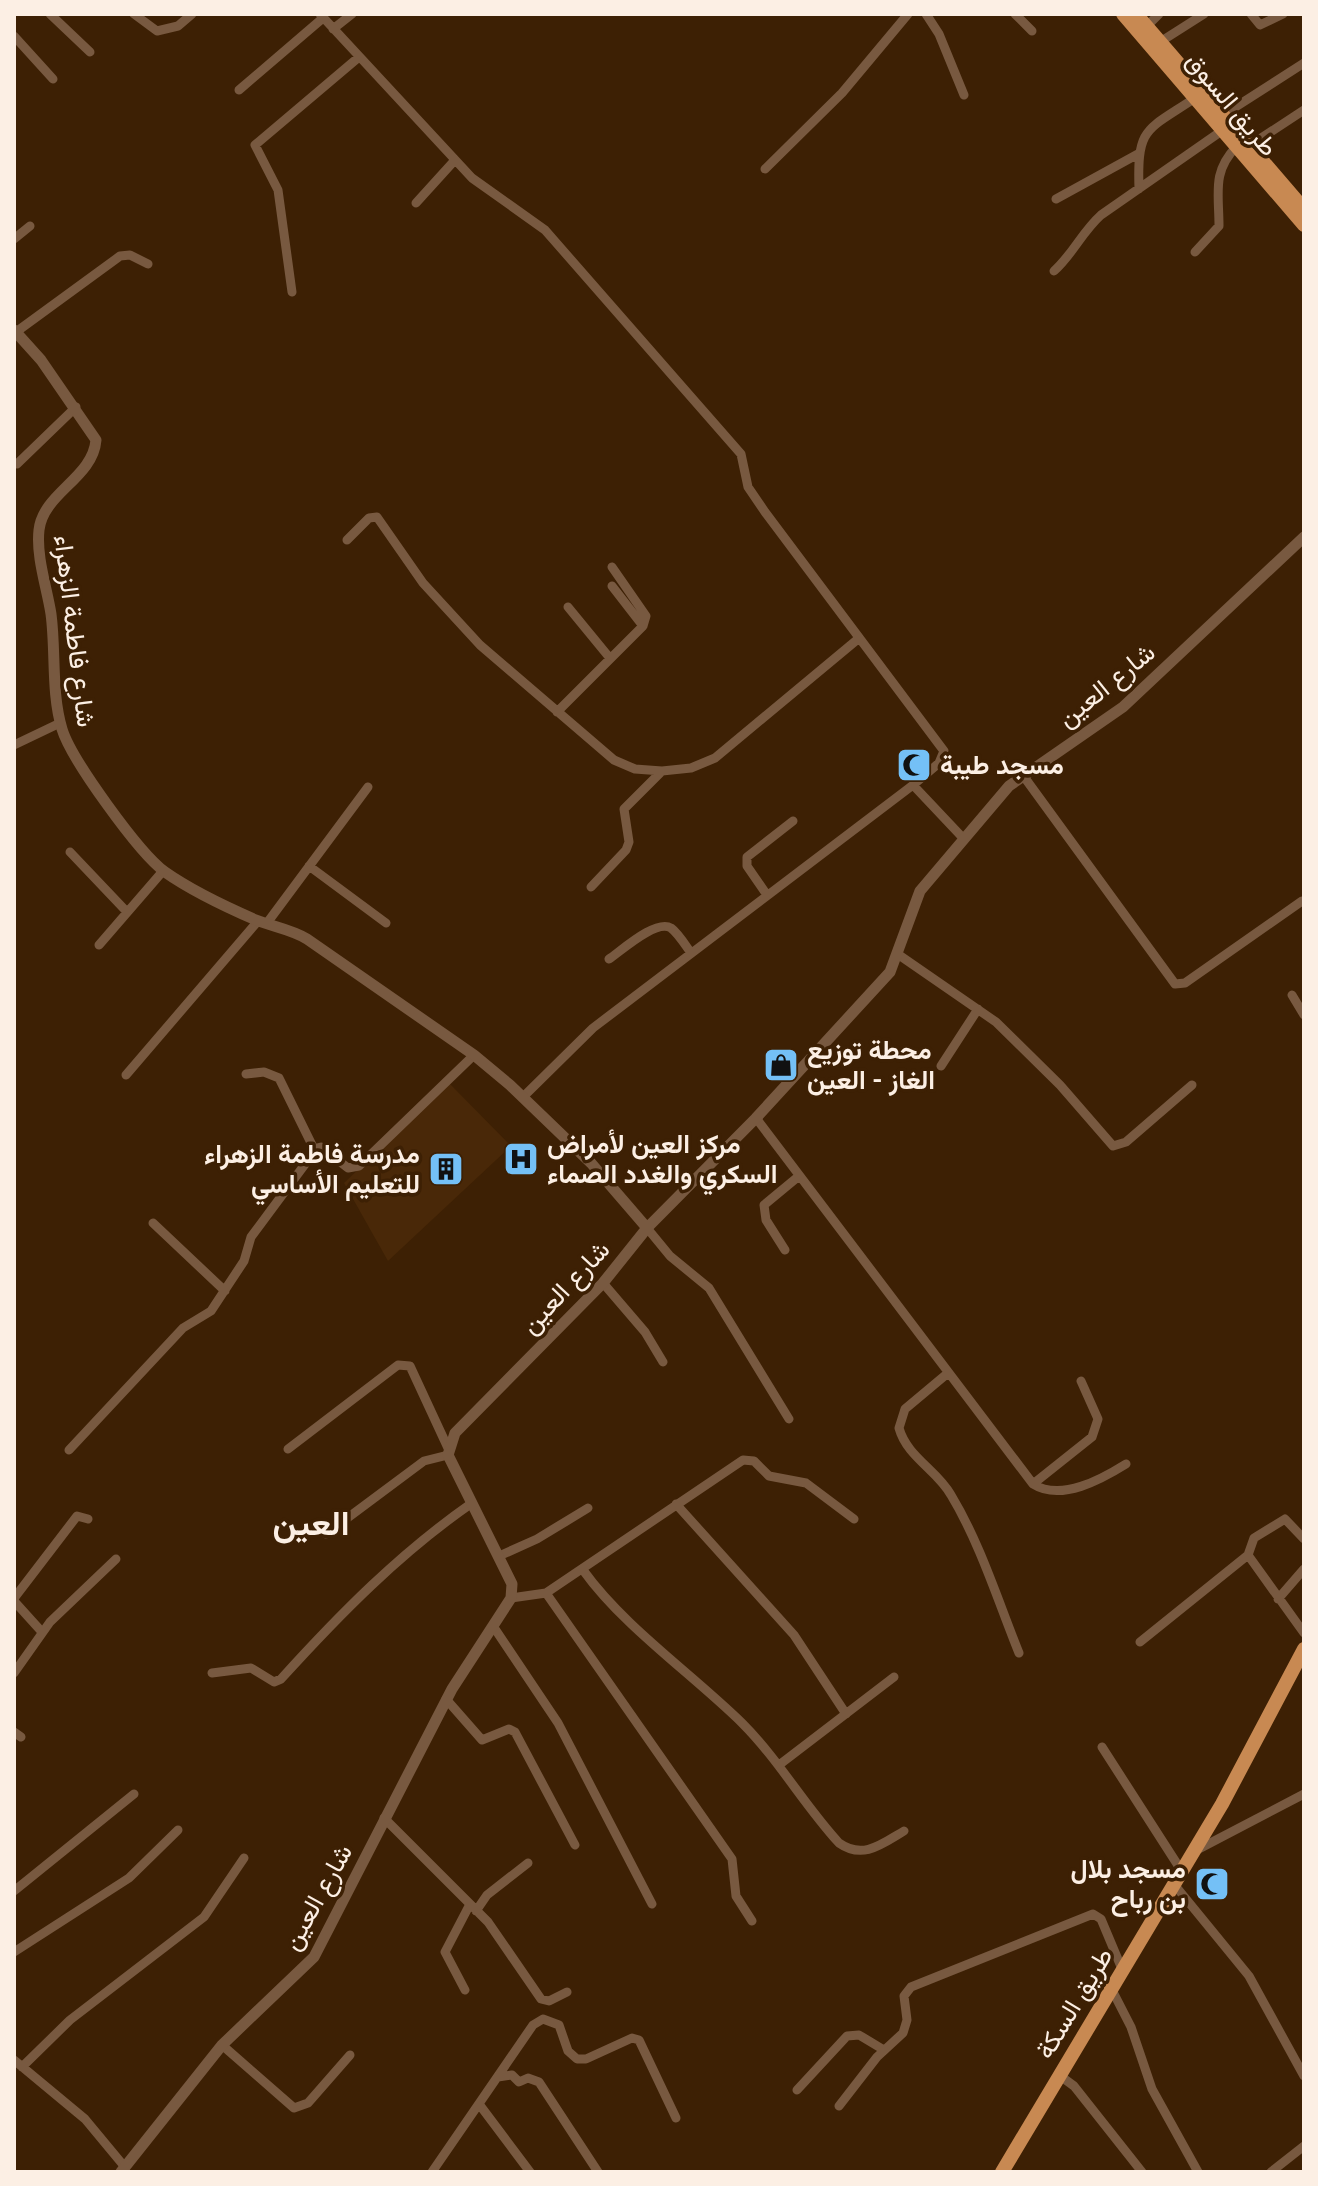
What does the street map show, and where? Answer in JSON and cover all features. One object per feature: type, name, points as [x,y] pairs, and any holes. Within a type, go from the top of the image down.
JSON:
[{"type":"main road","name":"طريق السوق","points":[[1123,14],[1195,98],[1223,123]]},
{"type":"main road","name":"طريق السوق","points":[[1136,14],[1304,225]]},
{"type":"main road","name":"طريق السوق","points":[[1242,146],[1304,209]]},
{"type":"main road","name":"طريق السكة","points":[[1002,2172],[1222,1804],[1304,1649]]},
{"type":"street","points":[[50,14],[90,52]]},
{"type":"street","points":[[134,14],[157,31],[178,26],[192,14]]},
{"type":"street","points":[[333,29],[352,14]]},
{"type":"street","points":[[765,169],[842,93],[908,14]]},
{"type":"street","points":[[926,14],[939,34],[964,95]]},
{"type":"street","points":[[1015,14],[1032,31]]},
{"type":"street","points":[[1147,26],[1159,14]]},
{"type":"street","points":[[1160,42],[1204,14]]},
{"type":"street","points":[[1251,14],[1260,25],[1283,14]]},
{"type":"street","points":[[239,90],[321,16],[472,178],[545,230],[741,454],[748,487],[858,639],[943,744],[944,751],[939,763],[913,785],[593,1028],[523,1097]]},
{"type":"street","points":[[14,36],[53,79]]},
{"type":"street","points":[[292,292],[278,190],[255,145],[359,57]]},
{"type":"street","points":[[1054,271],[1067,259],[1087,227],[1304,63]]},
{"type":"street","points":[[1139,189],[1138,154],[1146,131],[1195,98]]},
{"type":"street","points":[[1195,252],[1219,226],[1218,179],[1221,162],[1242,146],[1304,110]]},
{"type":"street","points":[[1056,199],[1138,154]]},
{"type":"street","points":[[416,203],[455,160]]},
{"type":"street","points":[[14,239],[30,226]]},
{"type":"street","points":[[16,337],[120,256],[130,255],[148,264]]},
{"type":"street","name":"شارع فاطمة الزهراء","points":[[16,337],[76,407],[94,433],[96,448],[85,467],[52,504],[39,529],[60,723],[69,744],[136,843],[163,871],[262,922],[289,929],[307,939],[474,1055],[591,1163],[647,1228]]},
{"type":"street","points":[[17,464],[76,407]]},
{"type":"street","points":[[347,540],[369,518],[377,517],[433,594],[496,661],[625,766],[662,771],[691,768],[733,746],[858,639]]},
{"type":"street","name":"شارع العين","points":[[448,1451],[455,1433],[479,1406],[603,1283],[647,1228],[756,1118],[890,972],[899,955],[913,905],[963,838],[1022,774],[1123,707],[1304,537]]},
{"type":"street","points":[[557,712],[643,626],[646,616],[612,567]]},
{"type":"street","points":[[612,586],[643,626]]},
{"type":"street","points":[[568,607],[609,657]]},
{"type":"street","points":[[14,745],[60,723]]},
{"type":"street","points":[[591,887],[626,850],[629,842],[624,809],[662,771]]},
{"type":"street","points":[[1022,774],[1175,984],[1185,983],[1302,901]]},
{"type":"street","points":[[913,785],[963,838]]},
{"type":"street","points":[[126,1075],[262,922],[368,787]]},
{"type":"street","points":[[767,895],[747,866],[747,857],[793,821]]},
{"type":"street","points":[[70,852],[127,912]]},
{"type":"street","points":[[309,866],[386,923]]},
{"type":"street","points":[[99,945],[163,871]]},
{"type":"street","points":[[609,959],[650,930],[663,926],[671,928],[691,953]]},
{"type":"street","points":[[899,955],[978,1009],[1060,1085],[1113,1146],[1126,1142],[1192,1085]]},
{"type":"street","points":[[1292,995],[1304,1015]]},
{"type":"street","points":[[941,1066],[978,1009]]},
{"type":"street","points":[[69,1450],[183,1328],[211,1311],[244,1261],[251,1237],[315,1151],[321,1147],[348,1168],[359,1166],[474,1055]]},
{"type":"street","points":[[246,1074],[264,1072],[279,1078],[315,1151]]},
{"type":"street","points":[[756,1118],[908,1314],[948,1373],[1033,1484],[1046,1490],[1083,1486],[1126,1464]]},
{"type":"street","points":[[785,1250],[766,1220],[764,1205],[799,1176]]},
{"type":"street","points":[[153,1223],[225,1291]]},
{"type":"street","points":[[647,1228],[670,1256],[709,1288],[789,1419]]},
{"type":"street","points":[[603,1283],[645,1332],[663,1362]]},
{"type":"street","points":[[288,1449],[398,1365],[410,1366],[512,1584],[511,1598],[546,1593],[743,1460],[754,1461],[769,1476],[806,1483],[854,1519]]},
{"type":"street","points":[[948,1373],[905,1409],[899,1421],[901,1436],[914,1455],[942,1482],[959,1509],[1019,1653]]},
{"type":"street","points":[[1033,1484],[1092,1437],[1098,1419],[1081,1381]]},
{"type":"street","points":[[326,1534],[424,1461],[448,1451]]},
{"type":"street","points":[[212,1673],[251,1668],[274,1682],[281,1679],[363,1592],[417,1543],[472,1503]]},
{"type":"street","points":[[676,1504],[794,1635],[846,1714]]},
{"type":"street","points":[[499,1556],[537,1539],[588,1508]]},
{"type":"street","points":[[42,1632],[14,1601],[15,1597],[77,1516],[88,1519]]},
{"type":"street","points":[[1140,1642],[1248,1555],[1254,1538],[1285,1519],[1304,1539]]},
{"type":"street","points":[[1248,1555],[1304,1633]]},
{"type":"street","points":[[14,1673],[42,1632],[116,1559]]},
{"type":"street","points":[[1278,1599],[1304,1569]]},
{"type":"street","points":[[583,1570],[609,1605],[696,1679],[779,1765],[845,1848],[867,1851],[904,1831]]},
{"type":"street","points":[[546,1593],[732,1859],[736,1896],[752,1921]]},
{"type":"street","name":"شارع العين","points":[[122,2169],[222,2045],[314,1957],[446,1699],[511,1598]]},
{"type":"street","points":[[493,1626],[558,1723],[652,1904]]},
{"type":"street","points":[[779,1765],[894,1677]]},
{"type":"street","points":[[446,1699],[482,1740],[504,1730],[515,1732],[575,1845]]},
{"type":"street","points":[[1102,1747],[1177,1876],[1249,1976],[1304,2076]]},
{"type":"street","points":[[14,1891],[134,1794]]},
{"type":"street","points":[[1190,1853],[1304,1794]]},
{"type":"street","points":[[384,1818],[493,1929],[541,1999],[549,2001],[567,1992]]},
{"type":"street","points":[[14,1952],[129,1878],[178,1830]]},
{"type":"street","points":[[122,2169],[85,2119],[18,2064],[204,1917],[244,1858]]},
{"type":"street","points":[[465,1990],[445,1952],[473,1908],[528,1863]]},
{"type":"street","points":[[839,2106],[906,2027],[904,1996],[911,1987],[1088,1915],[1101,1919],[1122,1969]]},
{"type":"street","points":[[1111,1988],[1131,2027],[1152,2089],[1198,2172]]},
{"type":"street","points":[[432,2172],[533,2025],[543,2019],[559,2025],[568,2051],[577,2059],[586,2059],[636,2038],[644,2045],[676,2118]]},
{"type":"street","points":[[797,2090],[847,2036],[859,2035],[884,2050]]},
{"type":"street","points":[[222,2045],[294,2108],[308,2103],[350,2055]]},
{"type":"street","points":[[498,2077],[512,2075],[519,2082],[528,2078],[539,2082],[598,2172]]},
{"type":"street","points":[[1059,2075],[1074,2086],[1142,2172]]},
{"type":"street","points":[[479,2104],[530,2172]]},
{"type":"street","points":[[1271,2172],[1304,2146]]},
{"type":"shaded area","points":[[449,1083],[511,1146],[388,1261],[344,1183]]},
{"type":"place","name":"مسجد طيبة","points":[[914,765]]},
{"type":"place","name":"محطة توزيع الغاز - العين","points":[[781,1065]]},
{"type":"place","name":"مركز العين لأمراض السكري والغدد الصماء","points":[[521,1159]]},
{"type":"place","name":"مدرسة فاطمة الزهراء للتعليم الأساسي","points":[[446,1169]]},
{"type":"place","name":"مسجد بلال بن رباح","points":[[1212,1884]]},
{"type":"district","name":"العين","points":[[311,1523]]}]
